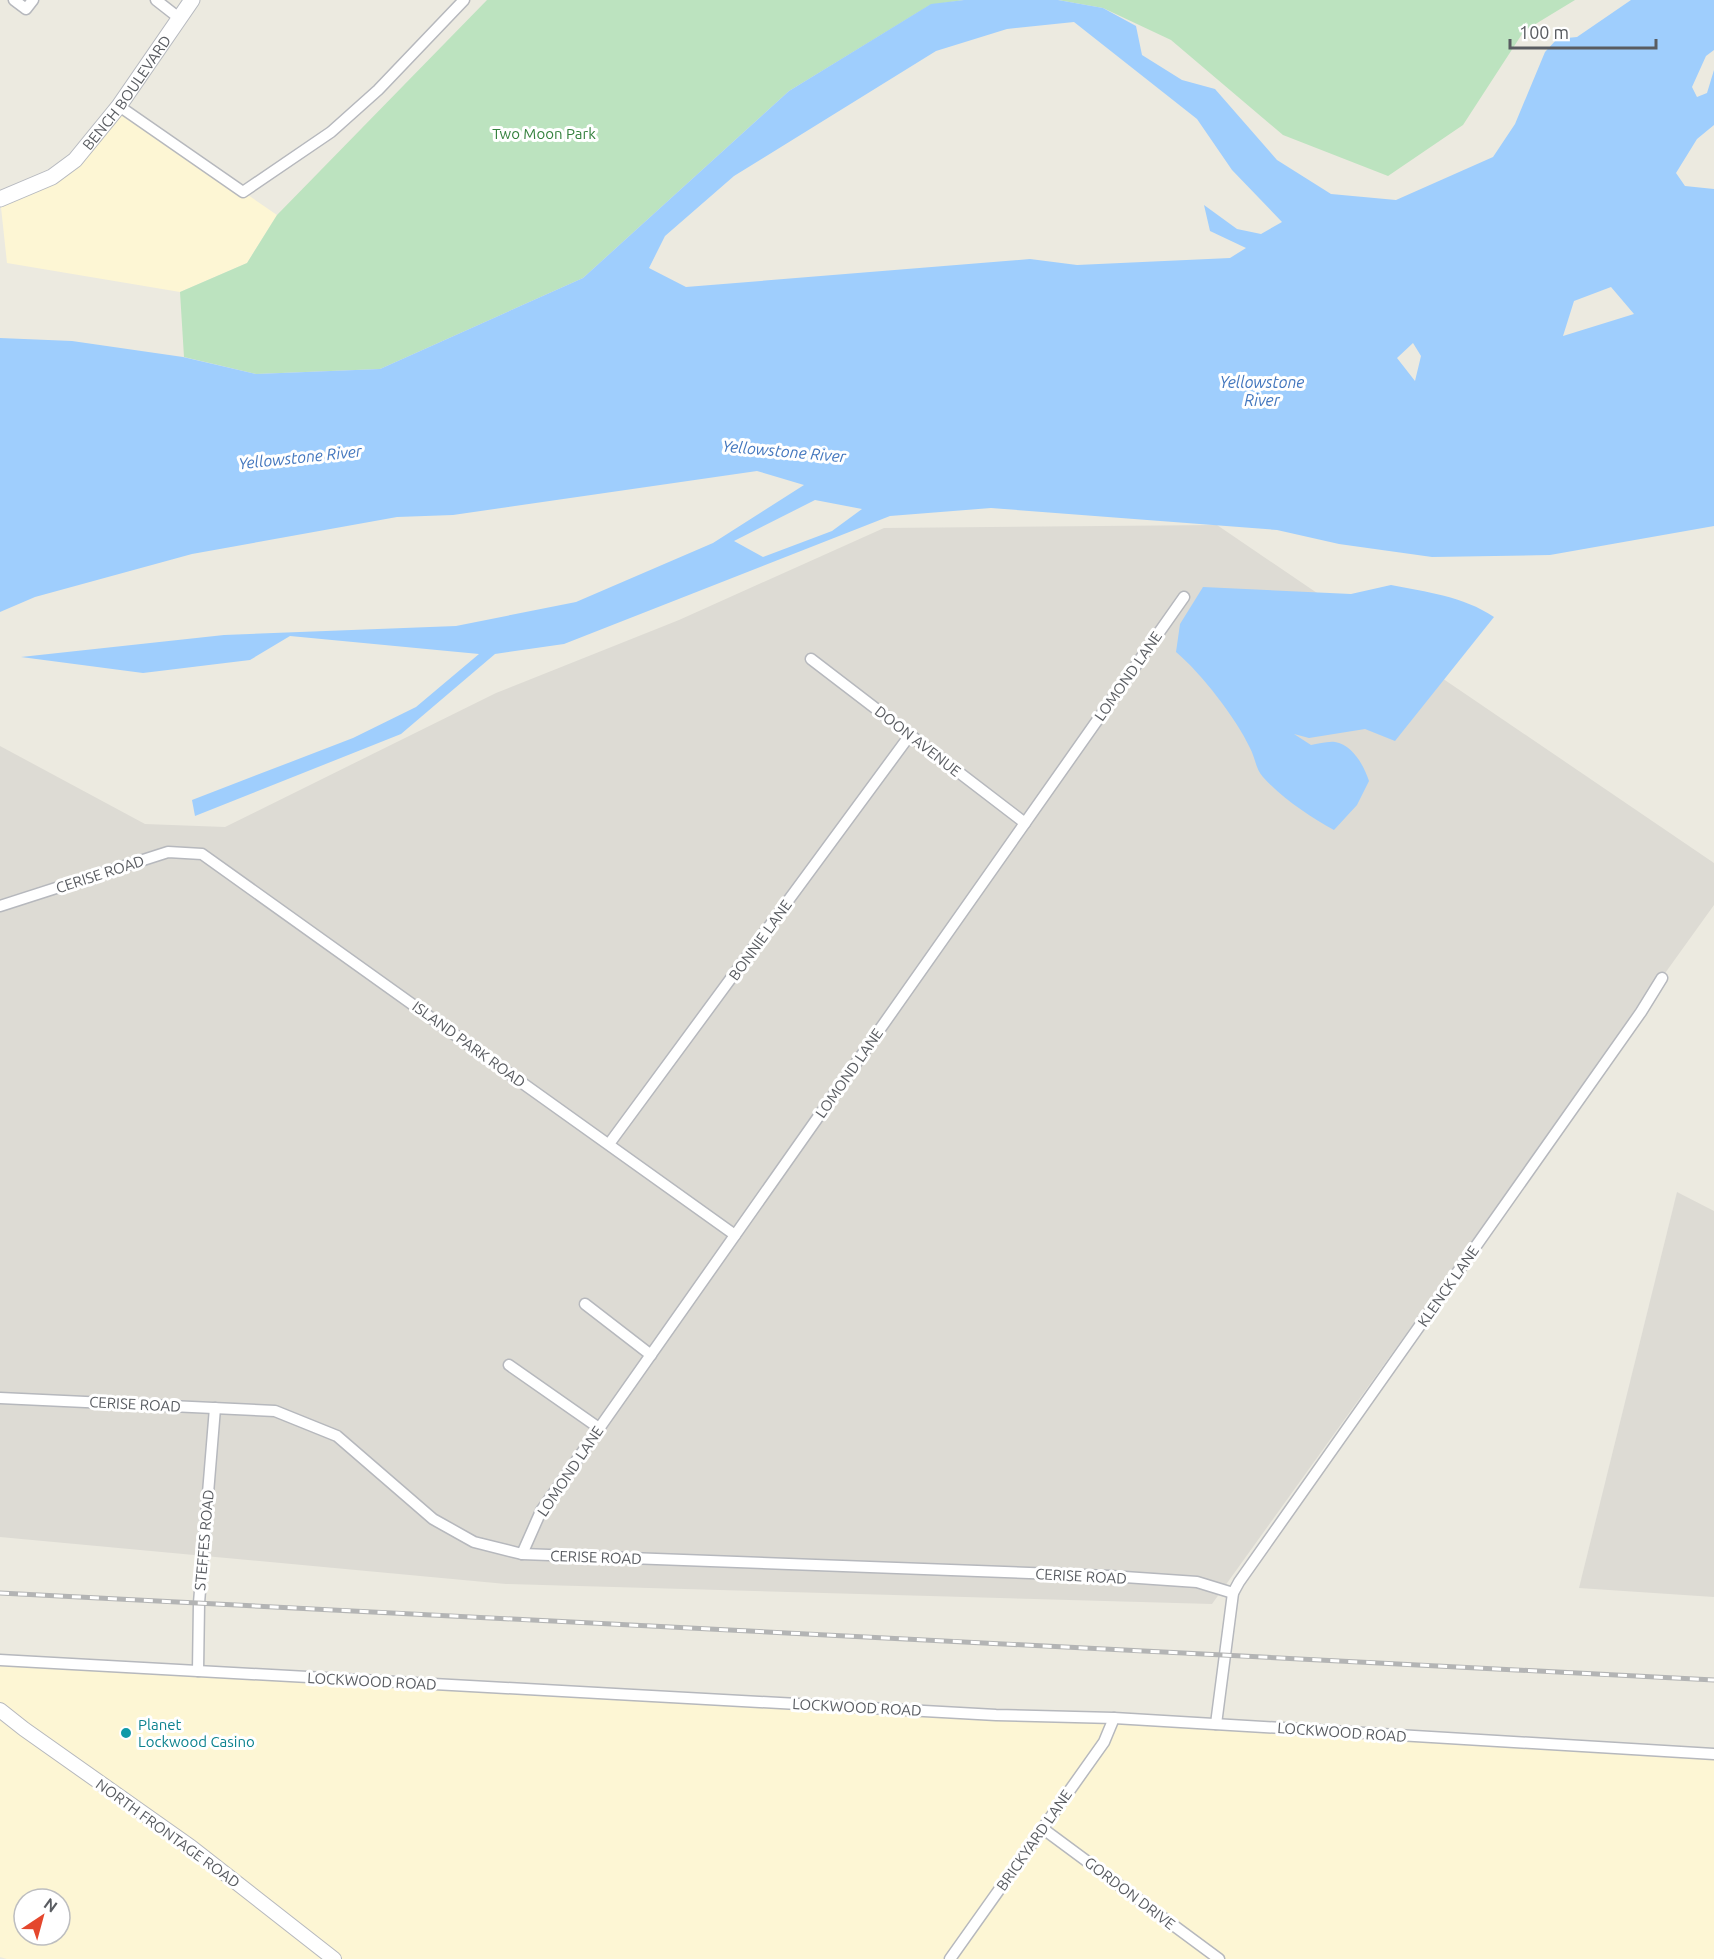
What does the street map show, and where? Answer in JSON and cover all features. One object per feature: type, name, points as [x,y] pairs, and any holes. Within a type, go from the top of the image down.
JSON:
[{"type":"main road","name":"BENCH BOULEVARD","points":[[0,198],[52,177],[75,160],[119,106],[192,0]]},
{"type":"street","points":[[14,0],[26,9],[33,0]]},
{"type":"street","points":[[156,0],[179,18]]},
{"type":"street","points":[[119,106],[243,192],[339,125],[378,90],[464,0]]},
{"type":"street","name":"LOMOND LANE","points":[[522,1554],[541,1511],[1184,597]]},
{"type":"street","name":"DOON AVENUE","points":[[811,659],[1025,823]]},
{"type":"street","name":"BONNIE LANE","points":[[609,1144],[910,735]]},
{"type":"street","name":"CERISE ROAD","points":[[0,906],[168,852],[202,854]]},
{"type":"street","name":"ISLAND PARK ROAD","points":[[202,854],[735,1235]]},
{"type":"street","name":"KLENCK LANE","points":[[1233,1593],[1634,1022],[1662,978]]},
{"type":"street","points":[[585,1304],[651,1355]]},
{"type":"street","points":[[509,1365],[599,1428]]},
{"type":"street","name":"CERISE ROAD","points":[[0,1398],[275,1411],[337,1436],[433,1519],[474,1542],[522,1554],[1110,1576],[1197,1582],[1233,1593]]},
{"type":"street","name":"STEFFES ROAD","points":[[198,1671],[199,1603],[215,1408]]},
{"type":"street","points":[[1216,1724],[1233,1593]]},
{"type":"street","name":"LOCKWOOD ROAD","points":[[0,1660],[996,1715],[1114,1718],[1714,1754]]},
{"type":"street","name":"NORTH FRONTAGE ROAD","points":[[0,1710],[24,1730],[190,1847],[334,1959]]},
{"type":"street","name":"BRICKYARD LANE","points":[[950,1959],[1104,1742],[1114,1718]]},
{"type":"street","name":"GORDON DRIVE","points":[[1042,1828],[1219,1959]]},
{"type":"shaded area","points":[[119,106],[277,215],[247,263],[180,292],[7,263],[0,198],[52,177]]},
{"type":"shaded area","points":[[1217,525],[1714,863],[1714,905],[1212,1604],[506,1584],[0,1537],[0,746],[145,824],[225,827],[496,693],[679,620],[884,528]]},
{"type":"shaded area","points":[[1677,1192],[1714,1211],[1714,1597],[1579,1588]]},
{"type":"shaded area","points":[[0,1660],[1714,1754],[1714,1959],[7,1959],[0,1957]]},
{"type":"green space","name":"Two Moon Park","points":[[487,0],[964,0],[930,5],[789,91],[583,278],[380,369],[256,374],[184,357],[180,292],[247,263],[277,215]]},
{"type":"green space","points":[[1058,0],[1575,0],[1524,31],[1463,125],[1388,176],[1283,135],[1171,40],[1103,8]]},
{"type":"water","name":"Yellowstone River","points":[[964,0],[1058,0],[1103,8],[1136,26],[1142,55],[1182,80],[1215,89],[1277,160],[1331,194],[1396,200],[1493,157],[1515,124],[1545,52],[1557,39],[1577,37],[1631,0],[1714,0],[1714,50],[1706,56],[1692,87],[1697,97],[1707,93],[1714,70],[1714,125],[1697,139],[1676,173],[1685,186],[1714,189],[1714,526],[1550,555],[1432,557],[1339,544],[1277,530],[991,508],[890,516],[564,644],[495,654],[401,734],[195,816],[192,800],[353,738],[416,707],[479,654],[290,636],[250,660],[143,673],[21,657],[224,635],[456,626],[576,602],[713,543],[804,485],[757,471],[453,515],[397,517],[192,554],[35,597],[0,612],[0,338],[72,341],[183,357],[256,374],[380,369],[583,278],[789,91],[931,4]],"holes":[[[1074,22],[1197,119],[1232,170],[1282,222],[1261,234],[1237,229],[1204,205],[1210,231],[1246,248],[1230,258],[1077,265],[1030,259],[686,287],[649,268],[665,236],[734,176],[936,51],[1007,29]],[[1611,287],[1634,314],[1563,336],[1574,301]],[[1413,343],[1421,356],[1415,381],[1397,358]],[[815,500],[862,509],[832,531],[763,557],[734,541]]]},
{"type":"water","points":[[1391,585],[1457,599],[1494,617],[1395,741],[1365,729],[1309,738],[1294,734],[1311,745],[1332,742],[1347,747],[1357,757],[1367,775],[1369,781],[1357,805],[1334,830],[1287,800],[1261,774],[1244,736],[1227,710],[1207,684],[1176,652],[1180,624],[1203,587],[1351,594]]},
{"type":"railway","points":[[0,1593],[1714,1680]]},
{"type":"place","name":"Planet Lockwood Casino","points":[[126,1733]]}]
